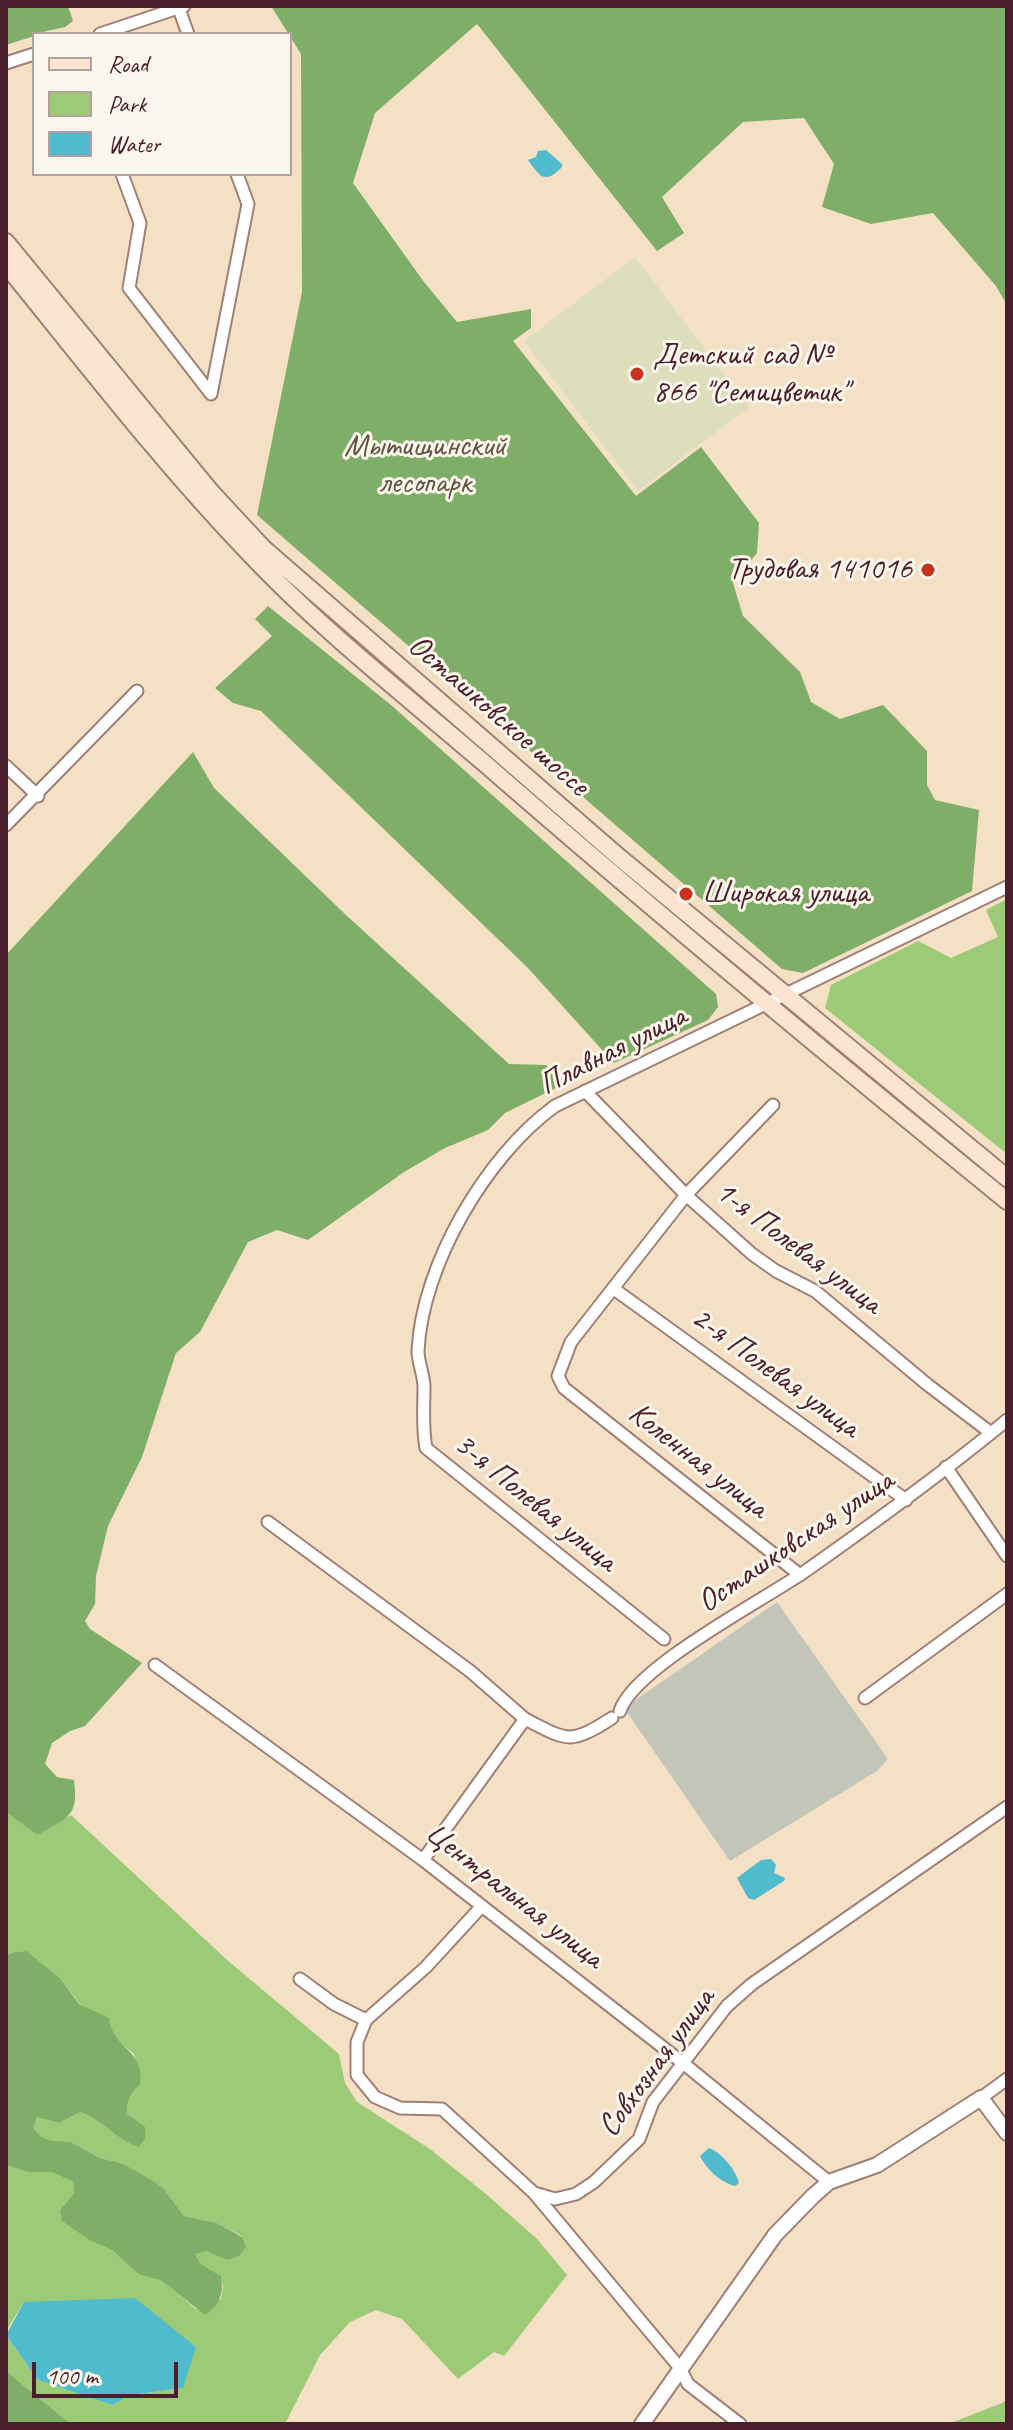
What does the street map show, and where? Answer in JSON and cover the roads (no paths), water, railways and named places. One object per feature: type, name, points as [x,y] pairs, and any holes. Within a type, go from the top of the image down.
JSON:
[{"type":"main road","name":"Осташковское шоссе","points":[[6,242],[211,492],[263,548],[620,858],[1007,1178]]},
{"type":"main road","name":"Осташковское шоссе","points":[[6,265],[199,501],[307,610],[766,1005],[1007,1201]]},
{"type":"street","points":[[106,32],[182,8],[188,32]]},
{"type":"street","points":[[6,63],[32,55]]},
{"type":"street","points":[[123,176],[140,223],[129,288],[211,394],[248,204],[238,176]]},
{"type":"street","points":[[6,825],[38,796],[137,691]]},
{"type":"street","points":[[6,766],[38,796]]},
{"type":"street","name":"Плавная улица","points":[[424,1383],[418,1354],[422,1316],[431,1281],[452,1233],[483,1185],[530,1124],[555,1106],[585,1091],[1007,887]]},
{"type":"street","name":"1-я Полевая улица","points":[[585,1091],[686,1195],[752,1254],[776,1271],[815,1291],[991,1433]]},
{"type":"street","points":[[614,1289],[686,1195],[773,1105]]},
{"type":"street","name":"Коленная улица","points":[[614,1289],[571,1342],[558,1376],[564,1388],[800,1575]]},
{"type":"street","name":"2-я Полевая улица","points":[[614,1289],[906,1500]]},
{"type":"street","name":"3-я Полевая улица","points":[[424,1383],[423,1431],[426,1448],[664,1639]]},
{"type":"street","name":"Осташковская улица","points":[[268,1522],[470,1671],[525,1719],[560,1737],[573,1738],[587,1734],[616,1714],[630,1692],[680,1651],[737,1612],[800,1575],[906,1500],[1007,1420]]},
{"type":"street","points":[[946,1467],[1007,1556]]},
{"type":"street","points":[[865,1698],[1007,1594]]},
{"type":"street","name":"Центральная улица","points":[[155,1665],[423,1860],[683,2063],[829,2182]]},
{"type":"street","points":[[423,1860],[525,1719]]},
{"type":"street","name":"Совхозная улица","points":[[534,2193],[555,2199],[576,2194],[594,2182],[639,2139],[653,2102],[727,2006],[752,1984],[1007,1807]]},
{"type":"street","points":[[481,1907],[426,1967],[366,2020],[357,2042],[357,2075],[375,2097],[400,2108],[442,2109],[534,2193],[680,2368],[688,2384],[740,2424]]},
{"type":"street","points":[[300,1979],[334,2004],[366,2020]]},
{"type":"street","points":[[642,2424],[775,2235],[829,2182],[877,2165],[1007,2079]]},
{"type":"street","points":[[981,2098],[1007,2133]]},
{"type":"water","points":[[546,150],[562,167],[546,177],[539,174],[528,160],[536,157],[538,151]]},
{"type":"water","points":[[771,1859],[776,1865],[774,1873],[785,1878],[784,1881],[754,1900],[748,1898],[737,1878],[761,1860]]},
{"type":"water","points":[[709,2148],[727,2162],[739,2183],[735,2186],[729,2184],[710,2171],[700,2156]]},
{"type":"water","points":[[135,2298],[196,2347],[183,2388],[130,2395],[112,2405],[38,2380],[6,2335],[24,2302]]},
{"type":"place","name":"Детский сад № 866 \"Семицветик\"","points":[[637,374]]},
{"type":"place","name":"Трудовая 141016","points":[[928,570]]},
{"type":"place","name":"Широкая улица","points":[[686,894]]},
{"type":"park label","name":"Мытищинский лесопарк","points":[[425,466]]}]
